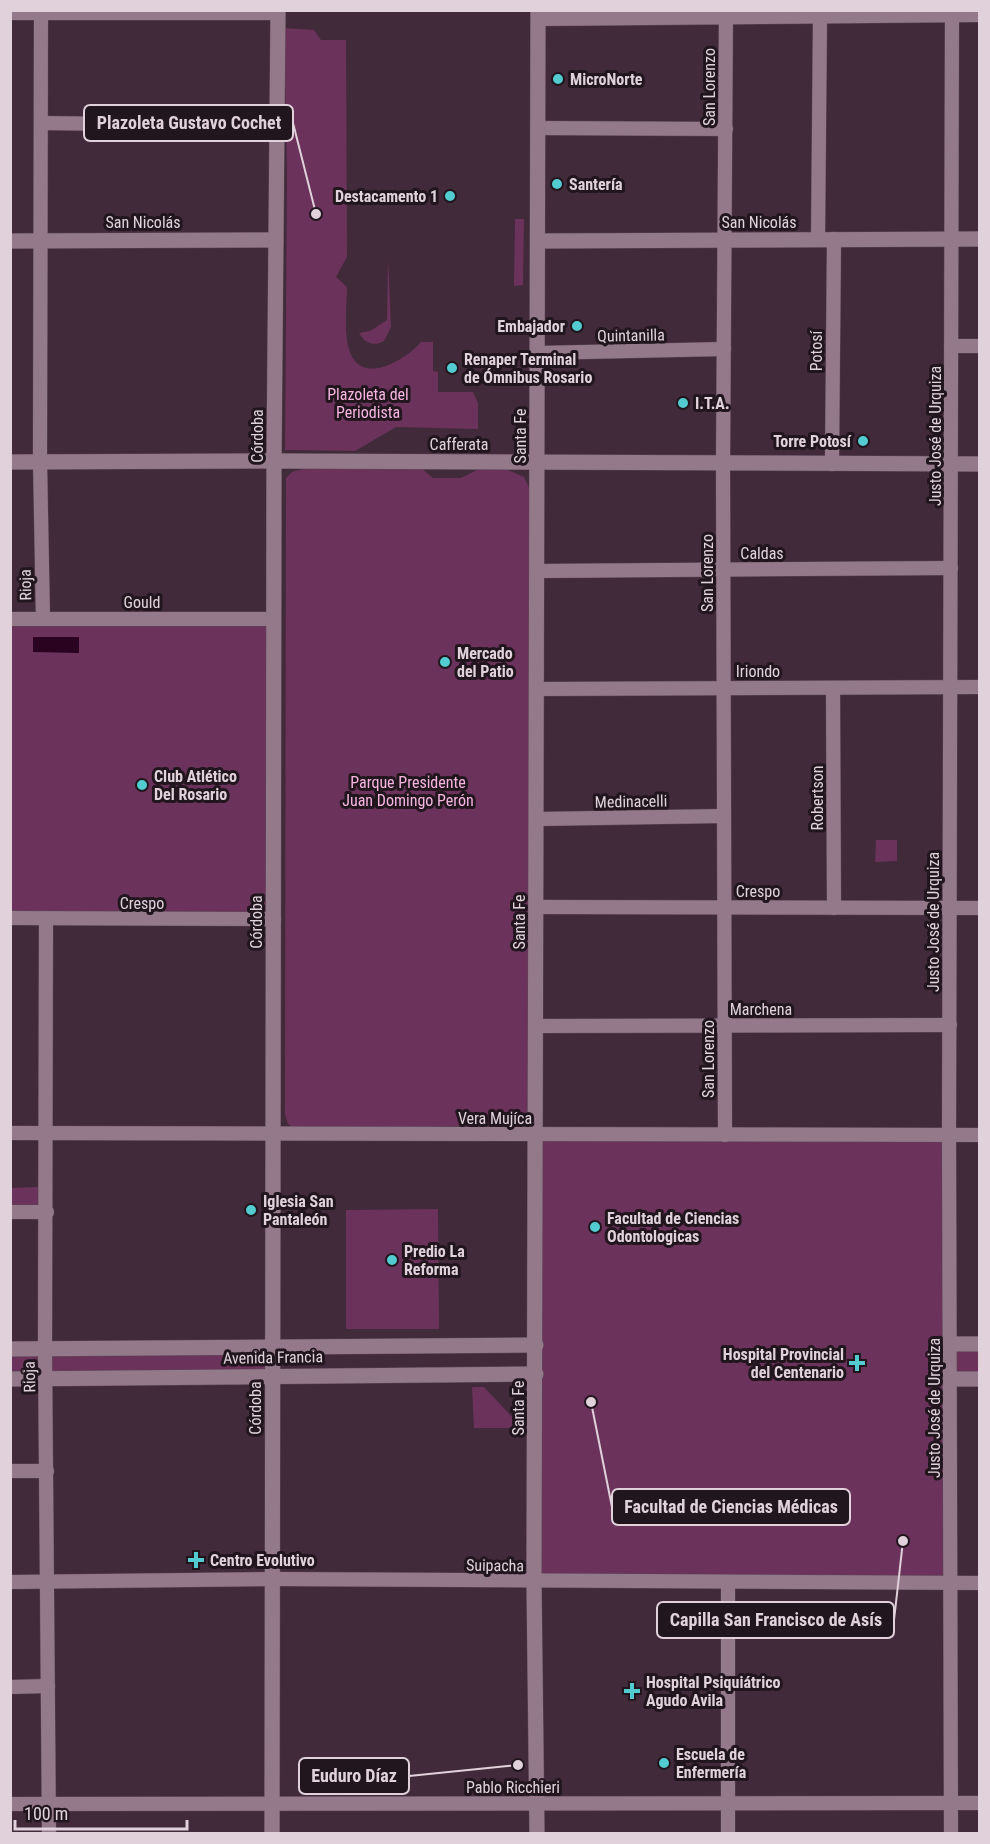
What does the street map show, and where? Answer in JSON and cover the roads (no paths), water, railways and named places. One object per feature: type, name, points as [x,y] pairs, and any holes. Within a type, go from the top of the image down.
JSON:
[{"type":"main road","name":"Córdoba","points":[[272,1833],[274,460],[278,12]]},
{"type":"main road","name":"Santa Fe","points":[[537,1833],[534,1582],[537,1134],[538,15]]},
{"type":"main road","name":"San Nicolás","points":[[538,241],[980,239]]},
{"type":"main road","name":"San Nicolás","points":[[10,241],[276,240]]},
{"type":"main road","name":"Cafferata","points":[[10,462],[274,460],[980,464]]},
{"type":"main road","points":[[950,1344],[980,1344]]},
{"type":"main road","name":"Avenida Francia","points":[[10,1349],[536,1345]]},
{"type":"main road","name":"Avenida Francia","points":[[10,1379],[536,1374]]},
{"type":"main road","points":[[950,1379],[980,1379]]},
{"type":"street","name":"Rioja","points":[[41,12],[40,461],[43,618]]},
{"type":"street","points":[[10,14],[278,12]]},
{"type":"street","points":[[538,15],[820,16],[952,13],[980,15]]},
{"type":"street","name":"Justo José de Urquiza","points":[[951,1833],[949,1134],[952,13]]},
{"type":"street","name":"San Lorenzo","points":[[725,1135],[723,464],[726,14]]},
{"type":"street","points":[[818,240],[820,16]]},
{"type":"street","points":[[41,123],[277,126]]},
{"type":"street","points":[[538,128],[726,129]]},
{"type":"street","name":"Potosí","points":[[832,464],[834,239]]},
{"type":"street","points":[[951,346],[980,346]]},
{"type":"street","name":"Quintanilla","points":[[538,353],[724,350]]},
{"type":"street","name":"Caldas","points":[[538,571],[951,568]]},
{"type":"street","name":"Gould","points":[[10,618],[274,619]]},
{"type":"street","name":"Iriondo","points":[[537,689],[980,687]]},
{"type":"street","name":"Robertson","points":[[833,688],[834,908]]},
{"type":"street","name":"Medinacelli","points":[[537,819],[724,816]]},
{"type":"street","name":"Crespo","points":[[537,907],[980,908]]},
{"type":"street","name":"Crespo","points":[[10,918],[274,919]]},
{"type":"street","name":"Rioja","points":[[46,919],[45,1349],[49,1833]]},
{"type":"street","name":"Marchena","points":[[537,1026],[950,1025]]},
{"type":"street","name":"Vera Mujíca","points":[[10,1133],[980,1135]]},
{"type":"street","points":[[10,1212],[47,1212]]},
{"type":"street","points":[[10,1472],[46,1471]]},
{"type":"street","name":"Suipacha","points":[[10,1582],[273,1579],[980,1583]]},
{"type":"street","points":[[728,1582],[728,1833]]},
{"type":"street","points":[[10,1687],[48,1686]]},
{"type":"street","name":"Pablo Ricchieri","points":[[10,1804],[980,1803]]},
{"type":"place","name":"MicroNorte","points":[[558,79]]},
{"type":"place","name":"Santería","points":[[557,184]]},
{"type":"place","name":"Destacamento 1","points":[[450,196]]},
{"type":"place","name":"Plazoleta Gustavo Cochet","points":[[316,214]]},
{"type":"place","name":"Embajador","points":[[577,326]]},
{"type":"place","name":"Renaper Terminal de Ómnibus Rosario","points":[[452,368]]},
{"type":"place","name":"I.T.A.","points":[[683,403]]},
{"type":"place","name":"Torre Potosí","points":[[863,441]]},
{"type":"place","name":"Mercado del Patio","points":[[445,662]]},
{"type":"place","name":"Club Atlético Del Rosario","points":[[142,785]]},
{"type":"place","name":"Iglesia San Pantaleón","points":[[251,1210]]},
{"type":"place","name":"Facultad de Ciencias Odontologicas","points":[[595,1227]]},
{"type":"place","name":"Predio La Reforma","points":[[392,1260]]},
{"type":"place","name":"Hospital Provincial del Centenario","points":[[857,1363]]},
{"type":"place","name":"Facultad de Ciencias Médicas","points":[[591,1402]]},
{"type":"place","name":"Capilla San Francisco de Asís","points":[[903,1541]]},
{"type":"place","name":"Centro Evolutivo","points":[[196,1560]]},
{"type":"place","name":"Hospital Psiquiátrico Agudo Avila","points":[[632,1691]]},
{"type":"place","name":"Escuela de Enfermería","points":[[664,1763]]},
{"type":"place","name":"Euduro Díaz","points":[[518,1765]]},
{"type":"park label","name":"Plazoleta del Periodista","points":[[368,403]]},
{"type":"park label","name":"Parque Presidente Juan Domingo Perón","points":[[408,791]]}]
